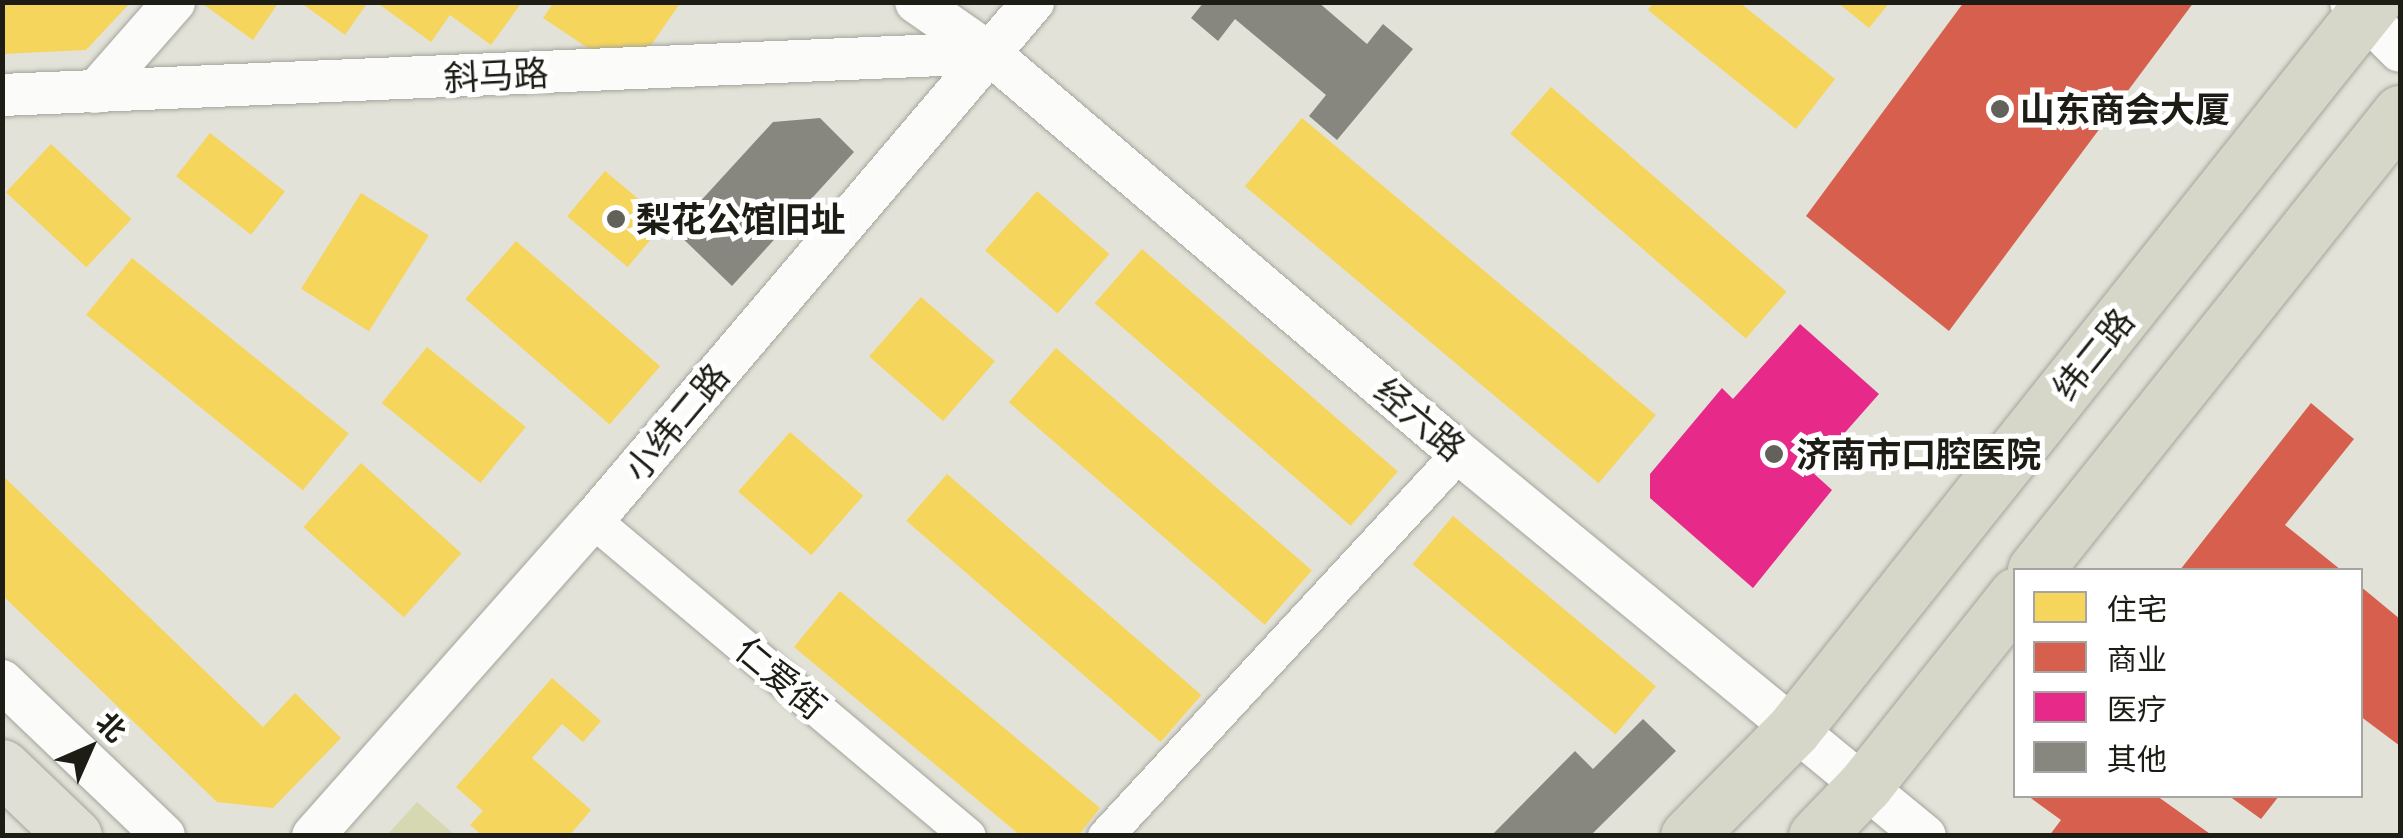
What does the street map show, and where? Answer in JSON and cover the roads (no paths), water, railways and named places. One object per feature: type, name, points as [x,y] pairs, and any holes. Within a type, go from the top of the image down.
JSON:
[{"type":"highway","name":"纬二路","points":[[1688,836],[1793,730],[2372,18]]},
{"type":"highway","points":[[2036,568],[2400,113]]},
{"type":"highway","points":[[1816,836],[1865,786],[2013,599]]},
{"type":"main road","points":[[2,767],[74,836]]},
{"type":"street","points":[[94,92],[174,2]]},
{"type":"street","name":"经六路","points":[[916,2],[989,53],[1459,452],[1925,836]]},
{"type":"street","name":"小纬二路","points":[[313,836],[594,520],[1033,2]]},
{"type":"street","name":"斜马路","points":[[2,96],[989,53]]},
{"type":"street","points":[[1105,836],[1459,452]]},
{"type":"street","name":"仁爱街","points":[[594,520],[968,836]]},
{"type":"street","points":[[2,681],[164,836]]},
{"type":"place","name":"山东商会大厦","points":[[2000,109]]},
{"type":"place","name":"梨花公馆旧址","points":[[616,219]]},
{"type":"place","name":"济南市口腔医院","points":[[1774,454]]}]
